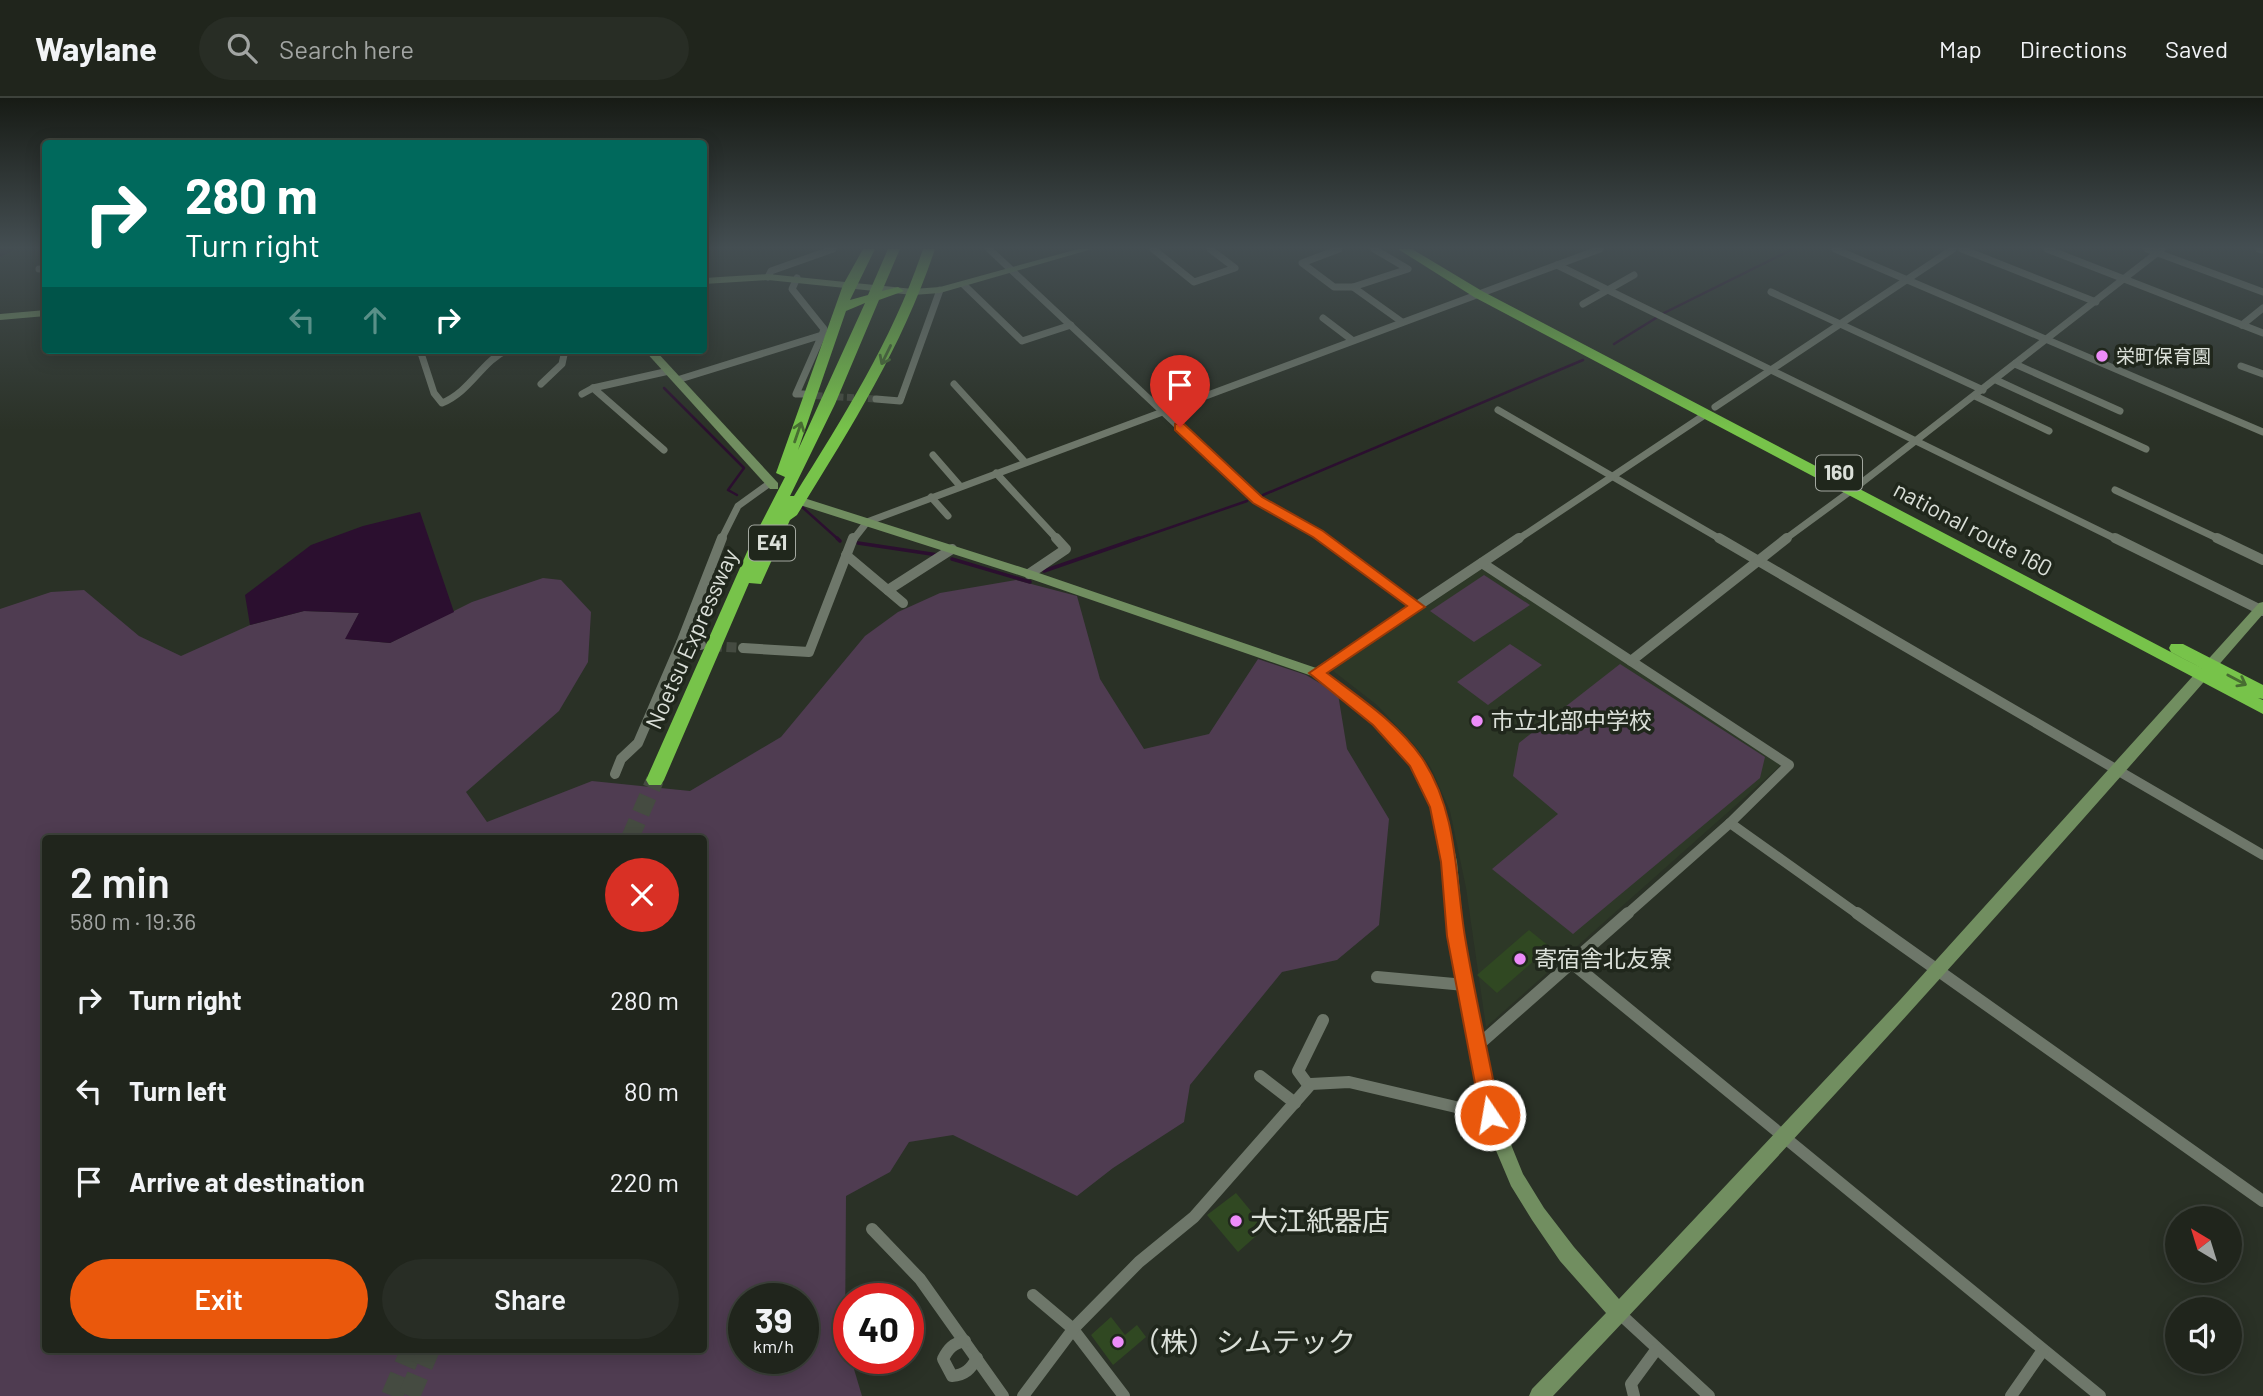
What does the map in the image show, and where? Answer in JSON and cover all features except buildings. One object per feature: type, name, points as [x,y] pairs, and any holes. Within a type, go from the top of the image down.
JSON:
[{"type":"highway","points":[[764,545],[841,310]]},
{"type":"highway","name":"Noetsu Expressway","points":[[660,781],[764,545],[872,310]]},
{"type":"highway","points":[[764,545],[883,363],[906,310]]},
{"type":"highway","name":"national route 160","points":[[1518,310],[2207,671],[2263,708]]},
{"type":"highway","name":"national route 160","points":[[2207,671],[2263,693]]},
{"type":"street","points":[[804,394],[796,394],[824,329],[808,310]]},
{"type":"street","points":[[876,400],[900,401],[933,310]]},
{"type":"street","points":[[989,310],[1022,341],[1071,325]]},
{"type":"street","points":[[1055,310],[1257,500],[1318,534],[1418,607]]},
{"type":"street","points":[[1385,310],[1402,322]]},
{"type":"street","points":[[743,648],[809,652],[853,537],[867,522],[1436,310]]},
{"type":"street","points":[[1539,1396],[1785,1139],[2119,772],[2262,609],[1647,310]]},
{"type":"street","points":[[1809,310],[1983,390]]},
{"type":"street","points":[[1317,673],[1861,310]]},
{"type":"street","points":[[1977,310],[2263,432]]},
{"type":"street","points":[[1631,661],[1756,561],[1917,442],[2086,310]]},
{"type":"street","points":[[2203,310],[2263,333]]},
{"type":"street","points":[[2242,325],[2261,310]]},
{"type":"street","points":[[0,317],[42,313]]},
{"type":"street","points":[[1324,318],[1352,340]]},
{"type":"street","points":[[582,394],[593,388],[673,375],[822,335]]},
{"type":"street","points":[[421,354],[434,393],[442,403],[474,385],[497,354]]},
{"type":"street","points":[[541,384],[562,364],[564,354]]},
{"type":"street","points":[[615,774],[621,759],[638,743],[731,515],[738,506],[772,484],[653,354]]},
{"type":"street","points":[[2015,364],[2120,411]]},
{"type":"street","points":[[2241,366],[2263,374]]},
{"type":"street","points":[[1996,380],[2146,449]]},
{"type":"street","points":[[954,384],[1025,462]]},
{"type":"street","points":[[593,388],[664,450]]},
{"type":"street","points":[[1975,396],[2049,430]]},
{"type":"street","points":[[1498,410],[2263,855]]},
{"type":"street","points":[[933,455],[960,486]]},
{"type":"street","points":[[996,473],[1066,549],[1060,555],[1040,561],[1028,574]]},
{"type":"street","points":[[2115,490],[2263,560]]},
{"type":"street","points":[[931,497],[948,516]]},
{"type":"street","points":[[804,502],[1028,574],[1317,673],[1379,721],[1416,762],[1438,807],[1449,862],[1456,936],[1490,1115],[1517,1180],[1567,1254],[1619,1313],[1656,1350],[1709,1396]]},
{"type":"street","points":[[888,590],[952,549]]},
{"type":"street","points":[[846,555],[903,603]]},
{"type":"street","points":[[1476,1047],[1730,823],[1789,765],[1482,564]]},
{"type":"street","points":[[681,643],[701,645]]},
{"type":"street","points":[[1730,823],[2263,1201]]},
{"type":"street","points":[[1572,962],[2100,1396]]},
{"type":"street","points":[[1377,977],[1465,985]]},
{"type":"street","points":[[1309,1086],[1298,1071],[1323,1020]]},
{"type":"street","points":[[1260,1076],[1295,1102]]},
{"type":"street","points":[[1023,1396],[1074,1328],[1139,1262],[1194,1217],[1309,1086],[1349,1082],[1490,1115]]},
{"type":"street","points":[[872,1229],[920,1279],[936,1306],[965,1341],[1003,1396]]},
{"type":"street","points":[[1033,1295],[1054,1308],[1074,1328],[1124,1396]]},
{"type":"street","points":[[965,1341],[957,1342],[949,1348],[943,1359],[946,1369],[953,1376],[961,1376],[970,1371],[977,1358]]},
{"type":"street","points":[[1634,1396],[1631,1384],[1656,1350]]},
{"type":"street","points":[[2011,1396],[2043,1350]]},
{"type":"shaded area","points":[[420,512],[454,612],[390,643],[345,639],[359,613],[304,611],[250,625],[245,595],[311,545],[363,526]]},
{"type":"shaded area","points":[[1483,568],[1781,765],[1486,1027],[1466,888],[1450,811],[1431,768],[1416,747],[1377,705],[1332,670]]},
{"type":"shaded area","points":[[1484,575],[1530,605],[1474,642],[1430,611]]},
{"type":"shaded area","points":[[543,578],[561,580],[591,612],[588,662],[559,711],[466,792],[487,822],[592,781],[690,791],[781,737],[865,636],[898,612],[940,593],[1016,580],[1077,596],[1100,679],[1144,749],[1209,734],[1258,659],[1306,675],[1338,694],[1347,749],[1389,819],[1379,925],[1337,960],[1282,972],[1190,1085],[1184,1122],[1113,1168],[1077,1196],[953,1135],[909,1142],[890,1172],[846,1196],[845,1283],[833,1283],[833,1374],[855,1374],[862,1396],[0,1396],[0,609],[51,592],[84,590],[139,636],[181,656],[250,625],[304,611],[359,613],[346,639],[390,643],[472,602]]},
{"type":"shaded area","points":[[1510,644],[1542,665],[1488,705],[1457,682]]},
{"type":"shaded area","points":[[1620,664],[1765,757],[1760,778],[1573,934],[1492,869],[1558,814],[1513,776],[1519,743]]},
{"type":"waterway","points":[[1664,313],[1671,310]]},
{"type":"waterway","points":[[1614,344],[1656,318]]},
{"type":"waterway","points":[[1263,495],[1583,360]]},
{"type":"waterway","points":[[664,388],[744,468],[728,490],[737,495]]},
{"type":"waterway","points":[[1134,540],[1247,501]]},
{"type":"waterway","points":[[801,506],[839,540]]},
{"type":"waterway","points":[[1044,571],[1139,538]]},
{"type":"waterway","points":[[858,543],[938,555]]},
{"type":"waterway","points":[[952,559],[1030,582]]},
{"type":"tunnel","points":[[805,395],[876,399]]},
{"type":"tunnel","points":[[712,646],[743,648]]},
{"type":"tunnel","points":[[631,835],[655,780]]},
{"type":"tunnel","points":[[392,1396],[410,1353]]},
{"type":"tunnel","points":[[409,1396],[427,1353]]},
{"type":"place","name":"栄町保育園","points":[[2102,356]]},
{"type":"place","name":"市立北部中学校","points":[[1477,721]]},
{"type":"place","name":"寄宿舎北友寮","points":[[1520,959]]},
{"type":"place","name":"大江紙器店","points":[[1236,1221]]},
{"type":"place","name":"（株）シムテック","points":[[1118,1342]]},
{"type":"route","points":[[1180,427],[1257,500],[1318,534],[1418,607],[1317,673],[1379,721],[1416,762],[1438,807],[1449,862],[1456,936],[1490,1115]]}]
